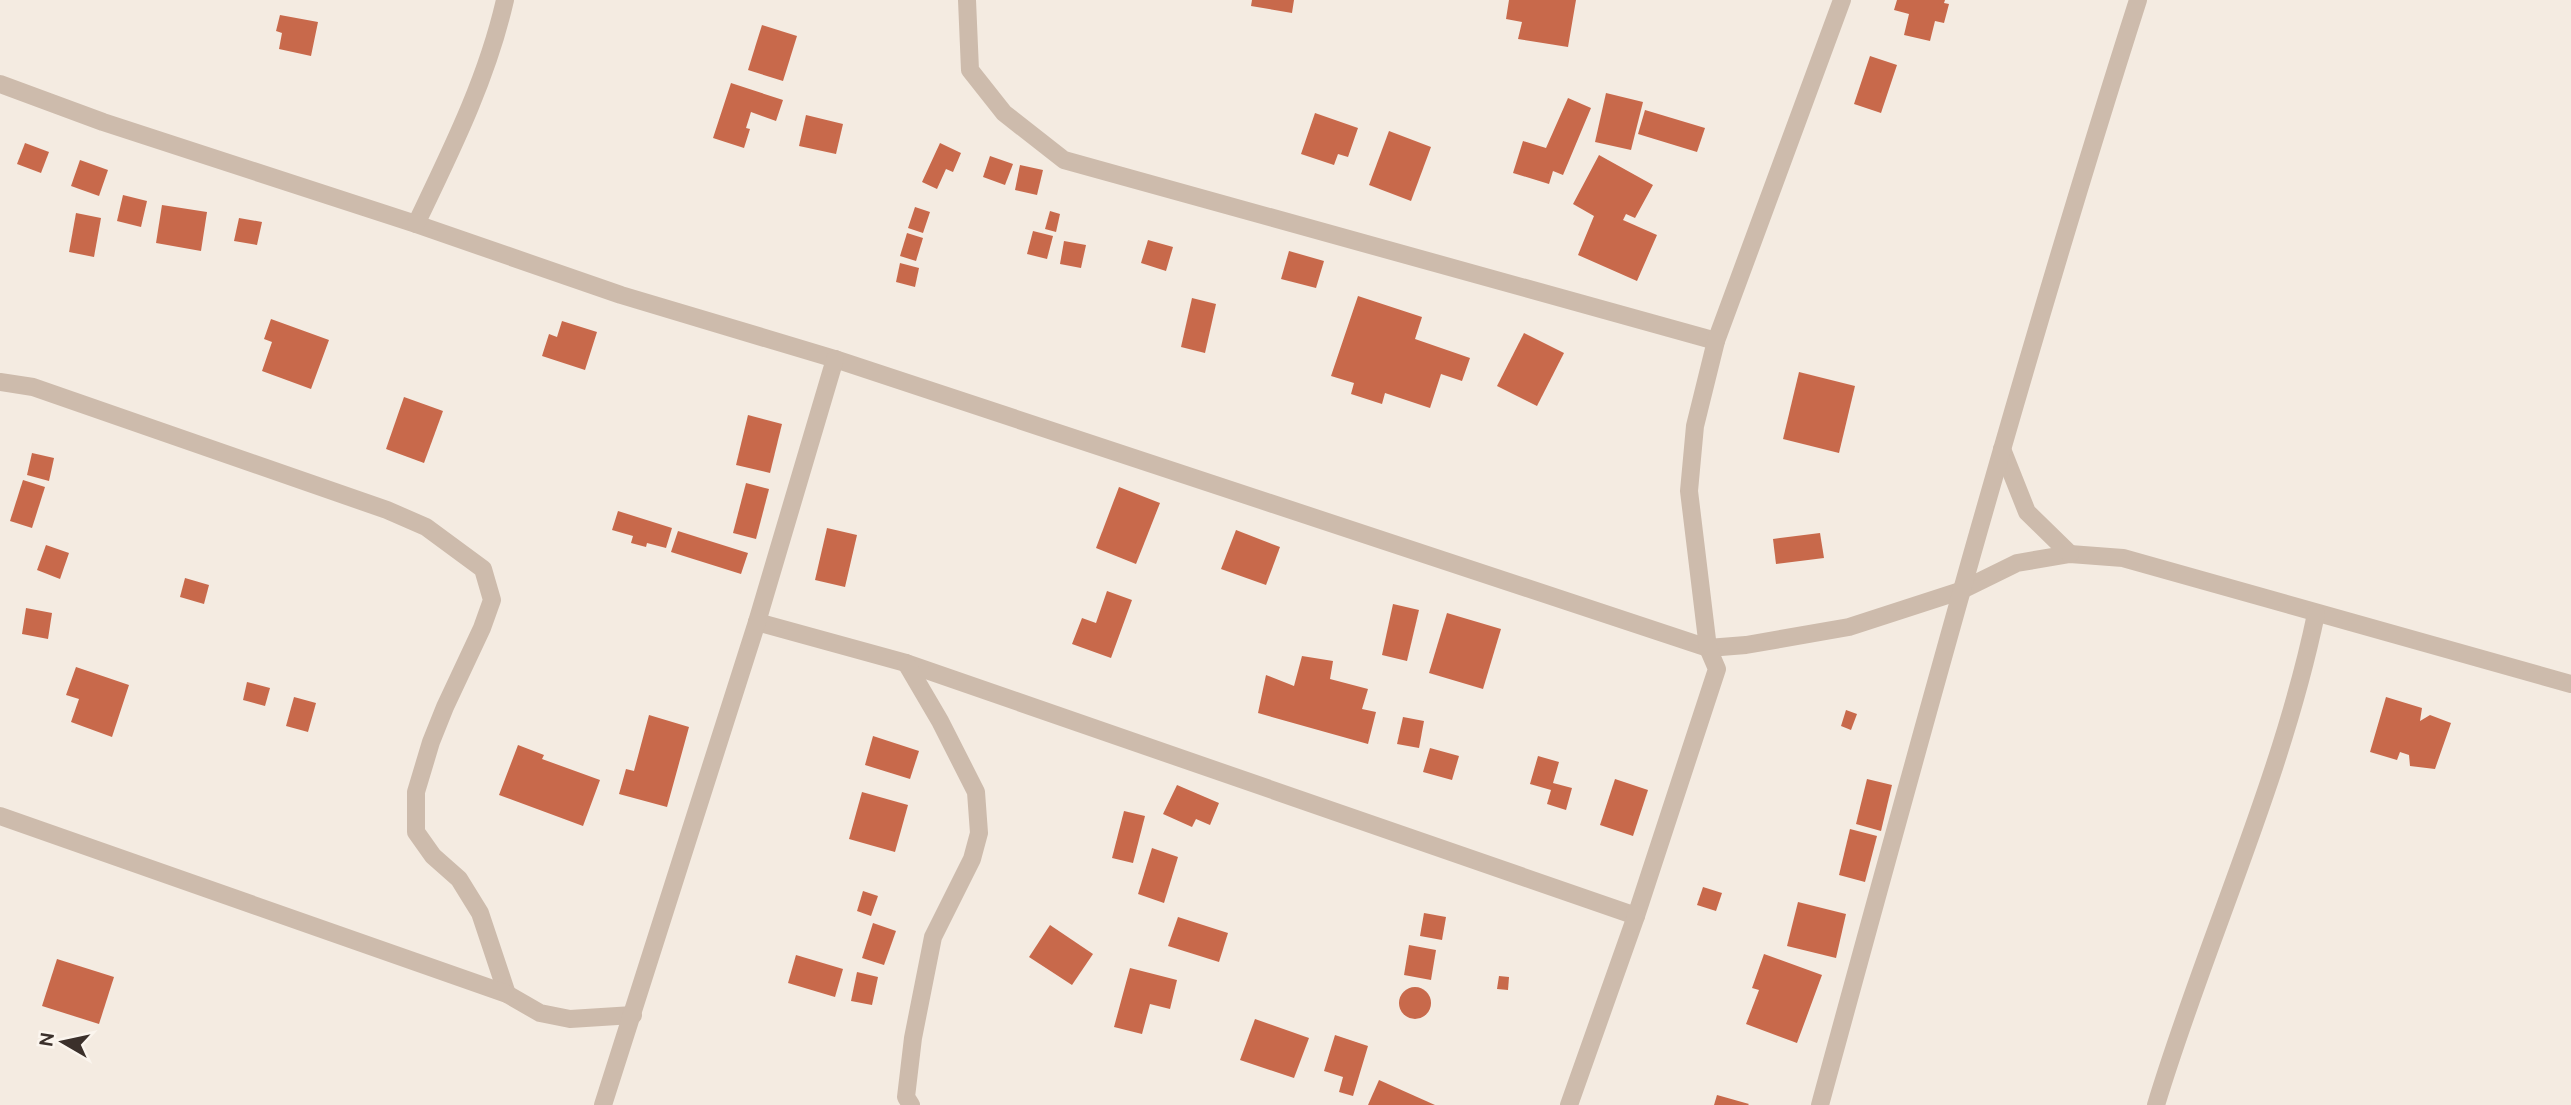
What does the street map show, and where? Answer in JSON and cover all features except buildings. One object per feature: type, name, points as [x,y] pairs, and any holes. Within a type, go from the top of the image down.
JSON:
[{"type":"street","points":[[416,224],[473,102],[497,34],[505,0]]},
{"type":"street","points":[[967,0],[970,70],[1004,113],[1064,160],[1716,341]]},
{"type":"street","points":[[1569,1105],[1636,916],[1717,669],[1708,648],[1689,491],[1695,426],[1716,341],[1842,0]]},
{"type":"street","points":[[1820,1105],[1960,591],[2069,214],[2138,0]]},
{"type":"street","points":[[0,84],[116,126],[416,224],[621,295],[835,359],[1708,648],[1746,645],[1849,627],[1960,591],[2017,563],[2070,554],[2123,558],[2571,684]]},
{"type":"street","points":[[603,1105],[757,622],[835,359]]},
{"type":"street","points":[[0,382],[33,387],[387,510],[426,527],[483,569],[492,600],[432,742],[416,792],[416,832],[433,856],[459,879],[480,913],[507,994]]},
{"type":"street","points":[[2002,449],[2027,512],[2070,554]]},
{"type":"street","points":[[2156,1105],[2201,967],[2296,696],[2316,614]]},
{"type":"street","points":[[757,622],[906,663],[1636,916]]},
{"type":"street","points":[[906,663],[953,745],[976,792],[979,833],[972,859],[933,937],[913,1038],[906,1097],[911,1105]]},
{"type":"street","points":[[0,816],[507,994],[540,1013],[570,1018],[633,1015]]}]
